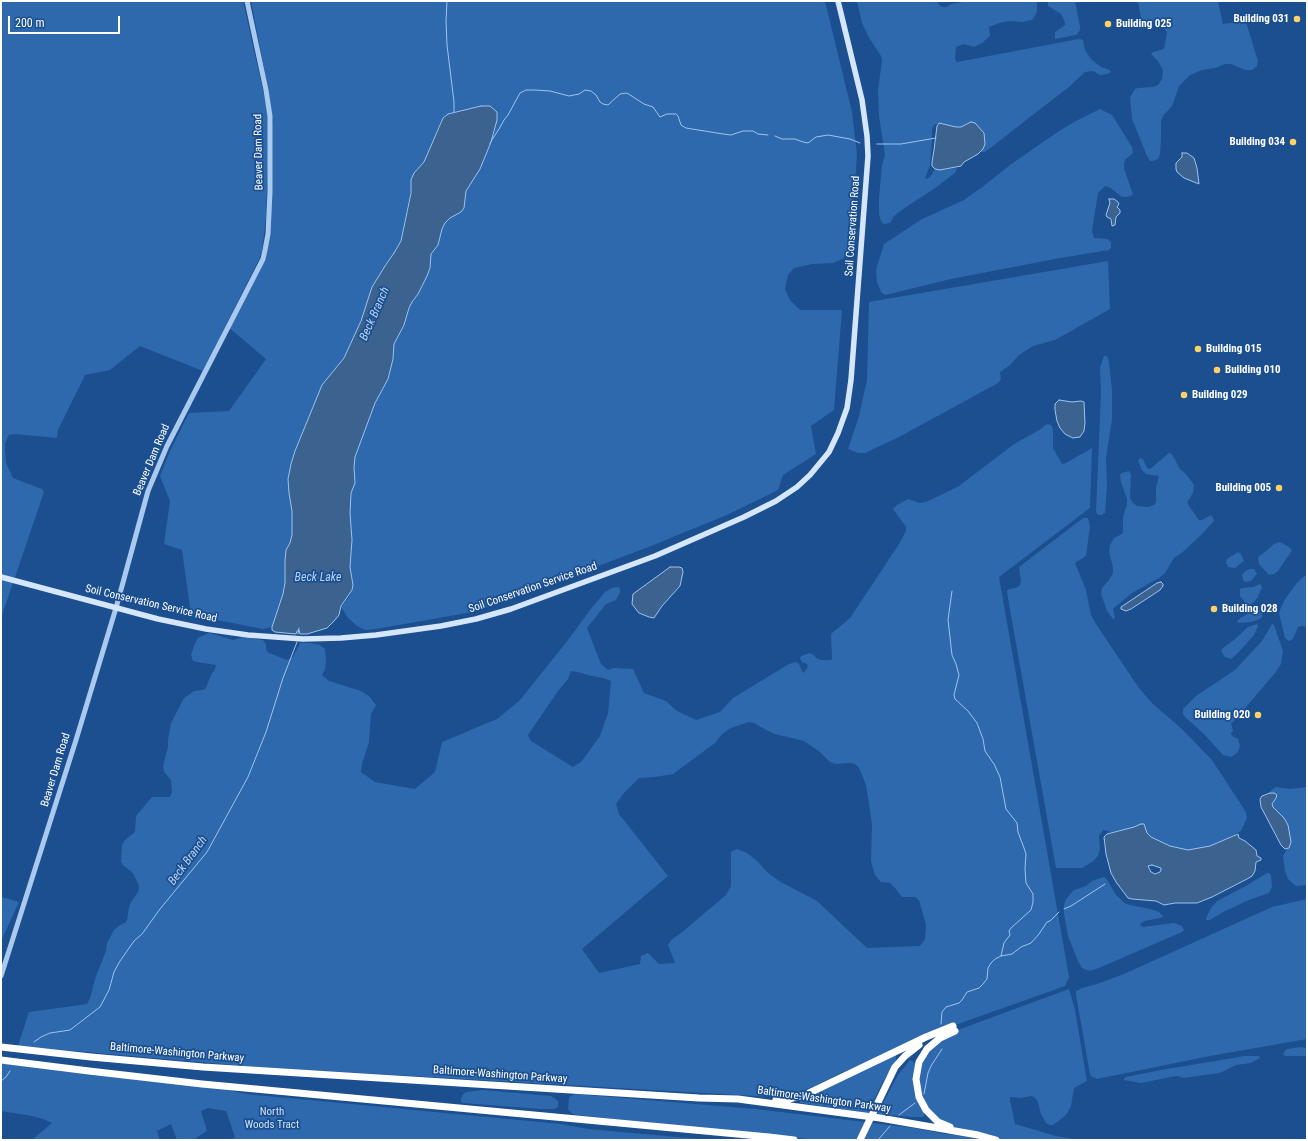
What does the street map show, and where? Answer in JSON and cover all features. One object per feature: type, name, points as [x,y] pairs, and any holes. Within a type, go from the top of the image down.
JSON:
[{"type":"highway","points":[[860,1140],[889,1079],[908,1058],[922,1046],[954,1028]]},
{"type":"highway","points":[[738,1099],[781,1100],[803,1096],[944,1029],[954,1028]]},
{"type":"highway","points":[[954,1028],[935,1042],[922,1057],[917,1073],[917,1091],[926,1110],[938,1122],[978,1135]]},
{"type":"highway","name":"Baltimore-Washington Parkway","points":[[1,1047],[203,1067],[691,1098],[738,1099],[880,1118],[978,1135],[996,1140]]},
{"type":"highway","points":[[1,1060],[202,1084],[794,1140]]},
{"type":"main road","name":"Soil Conservation Road","points":[[829,452],[843,420],[849,393],[868,156],[862,100],[838,1]]},
{"type":"main road","name":"Soil Conservation Service Road","points":[[1,577],[116,608],[206,629],[248,635],[303,639],[341,638],[441,626],[476,619],[511,609],[632,565],[744,517],[776,501],[797,488],[829,452]]},
{"type":"street","name":"Beaver Dam Road","points":[[1,976],[76,740],[116,608],[138,523],[154,475],[189,402],[262,259],[265,250],[268,234],[270,192],[270,116],[247,1]]},
{"type":"green space","points":[[1,1],[243,1],[268,113],[268,167],[266,217],[262,250],[259,259],[203,371],[140,346],[110,370],[85,375],[58,430],[57,438],[14,434],[9,435],[5,443],[6,463],[13,478],[42,489],[44,492],[1,618]]},
{"type":"green space","points":[[251,1],[825,1],[852,112],[857,154],[852,239],[844,258],[833,263],[812,264],[794,268],[788,275],[785,289],[790,300],[800,310],[842,310],[834,410],[811,426],[816,454],[783,475],[778,490],[727,515],[646,548],[513,598],[473,612],[376,629],[365,630],[357,626],[348,618],[341,607],[350,595],[353,585],[350,567],[352,540],[350,513],[351,493],[355,483],[355,457],[375,403],[388,379],[393,359],[394,344],[404,325],[409,308],[418,294],[430,268],[431,254],[438,245],[445,223],[450,218],[461,212],[466,191],[491,142],[497,120],[497,112],[493,108],[471,108],[448,114],[443,118],[424,162],[414,173],[401,241],[372,287],[361,321],[344,358],[322,385],[295,451],[288,479],[292,511],[292,535],[286,550],[285,583],[283,594],[272,627],[263,629],[191,615],[182,550],[164,544],[170,501],[160,476],[170,451],[189,413],[229,411],[266,359],[228,327],[263,259],[268,234],[270,125],[273,124],[270,99]]},
{"type":"green space","points":[[857,1],[937,1],[939,5],[946,7],[951,4],[969,1],[1035,1],[1037,3],[1037,12],[1032,20],[1023,22],[1010,21],[989,27],[990,36],[982,43],[974,47],[964,44],[956,47],[955,59],[957,62],[1079,39],[1083,40],[1085,50],[1091,59],[1101,67],[1110,70],[1111,72],[1100,75],[1093,71],[1085,72],[1069,87],[985,152],[980,152],[983,149],[971,122],[961,127],[939,123],[934,125],[932,129],[930,165],[925,179],[930,177],[935,169],[940,170],[957,168],[955,173],[894,216],[890,223],[883,224],[879,214],[879,198],[882,165],[885,155],[879,116],[878,90],[882,61],[881,56],[868,36],[862,23]]},
{"type":"green space","points":[[1048,1],[1075,1],[1080,26],[1080,30],[1076,35],[1055,39],[1055,32],[1065,25],[1065,22],[1061,14],[1048,6]]},
{"type":"green space","points":[[1138,1],[1218,1],[1223,24],[1246,22],[1258,61],[1257,66],[1252,70],[1245,70],[1231,64],[1225,64],[1190,75],[1179,86],[1172,106],[1163,116],[1161,121],[1160,154],[1158,159],[1153,161],[1150,161],[1147,156],[1132,119],[1130,97],[1135,89],[1153,87],[1158,85],[1162,79],[1163,70],[1158,61],[1151,54],[1164,49],[1167,33],[1160,22],[1151,22],[1144,27],[1142,25]]},
{"type":"green space","points":[[1100,109],[1112,115],[1132,147],[1133,153],[1126,159],[1124,168],[1133,195],[1122,197],[1109,187],[1105,186],[1098,193],[1092,231],[1094,238],[1107,239],[1111,242],[1111,248],[1109,250],[951,279],[885,295],[881,292],[877,282],[876,270],[884,244],[922,219],[964,200],[1010,165],[1059,131]]},
{"type":"green space","points":[[1108,261],[1110,309],[1055,340],[1033,346],[1019,355],[1010,365],[1000,372],[1001,379],[998,383],[899,437],[865,453],[858,453],[848,449],[859,416],[867,380],[869,302]]},
{"type":"green space","points":[[1104,356],[1108,358],[1109,362],[1112,391],[1112,419],[1106,458],[1107,486],[1105,513],[1098,515],[1096,512],[1101,392],[1100,368]]},
{"type":"green space","points":[[1045,425],[1051,425],[1053,429],[1053,448],[1062,464],[1092,448],[1090,508],[999,577],[1069,977],[1065,986],[944,1029],[843,1072],[810,1088],[792,1094],[773,1097],[256,1067],[18,1046],[29,1012],[87,1004],[106,951],[107,943],[114,930],[127,920],[129,907],[138,892],[139,886],[133,873],[121,862],[122,845],[125,840],[135,832],[136,816],[152,797],[170,797],[172,792],[171,780],[164,772],[163,766],[168,747],[171,723],[184,698],[194,691],[203,690],[206,688],[215,669],[216,665],[193,661],[191,655],[198,638],[209,633],[233,640],[243,637],[263,640],[266,644],[266,650],[269,653],[287,660],[293,657],[300,643],[320,645],[325,649],[326,659],[325,669],[322,675],[329,681],[361,691],[369,696],[376,705],[371,714],[369,742],[361,772],[375,782],[415,789],[435,772],[442,742],[497,719],[520,700],[605,592],[617,587],[620,588],[620,592],[616,600],[606,604],[587,628],[601,664],[608,670],[614,668],[633,669],[644,693],[666,701],[677,711],[696,720],[720,712],[733,698],[789,664],[796,662],[799,664],[803,673],[808,667],[807,664],[802,662],[800,659],[801,656],[810,653],[821,660],[831,660],[832,633],[850,618],[906,531],[906,527],[893,509],[908,499],[920,503],[926,502],[959,486],[1014,444],[1041,429]],"holes":[[[571,671],[611,681],[608,713],[600,736],[581,762],[573,767],[531,741],[528,735],[568,679]],[[749,722],[775,734],[804,741],[820,752],[830,762],[836,764],[855,764],[859,768],[866,785],[872,824],[871,861],[875,875],[881,882],[890,883],[902,897],[915,897],[919,900],[926,925],[925,939],[920,946],[867,948],[817,901],[779,881],[747,853],[737,849],[731,852],[731,886],[726,895],[671,940],[668,945],[675,963],[659,964],[648,953],[641,956],[640,964],[599,973],[582,949],[668,876],[619,814],[616,804],[623,794],[639,778],[673,774],[715,743],[722,734],[731,728]]]},
{"type":"green space","points":[[1169,453],[1172,454],[1180,469],[1186,474],[1194,485],[1193,493],[1187,502],[1189,506],[1199,520],[1211,515],[1214,521],[1184,551],[1174,558],[1165,573],[1132,593],[1115,607],[1113,609],[1115,618],[1113,619],[1107,611],[1101,594],[1102,588],[1113,573],[1109,552],[1110,545],[1114,538],[1122,534],[1123,531],[1123,517],[1127,499],[1120,475],[1129,471],[1131,474],[1130,498],[1133,503],[1137,506],[1148,507],[1154,505],[1156,502],[1156,487],[1159,476],[1146,474],[1142,470],[1138,461],[1140,458],[1143,459],[1147,468],[1150,469]]},
{"type":"green space","points":[[1083,518],[1088,518],[1090,526],[1086,556],[1075,563],[1086,590],[1091,615],[1139,688],[1153,704],[1181,728],[1212,760],[1246,812],[1247,818],[1241,831],[1210,846],[1188,850],[1170,846],[1151,837],[1145,830],[1145,827],[1141,824],[1112,832],[1103,830],[1099,836],[1100,849],[1098,856],[1092,862],[1082,868],[1056,868],[1007,591],[1009,589],[1016,588],[1021,582],[1019,567]]},
{"type":"green space","points":[[1280,542],[1292,550],[1278,571],[1269,575],[1259,564],[1258,557],[1274,544]]},
{"type":"green space","points":[[1238,552],[1241,554],[1244,561],[1235,568],[1228,567],[1226,562],[1227,559]]},
{"type":"green space","points":[[1250,569],[1254,569],[1257,574],[1251,581],[1245,582],[1242,574]]},
{"type":"green space","points":[[1307,575],[1307,627],[1298,627],[1293,639],[1289,641],[1285,638],[1279,613],[1285,599],[1296,584]]},
{"type":"green space","points":[[1260,584],[1262,587],[1258,597],[1253,603],[1247,605],[1240,596],[1240,589],[1253,587]]},
{"type":"green space","points":[[1257,608],[1262,608],[1263,610],[1262,617],[1260,619],[1251,622],[1238,623],[1237,621],[1239,619]]},
{"type":"green space","points":[[1257,624],[1258,626],[1254,635],[1237,654],[1231,659],[1225,657],[1221,651],[1223,648],[1248,627]]},
{"type":"green space","points":[[1272,624],[1274,625],[1283,651],[1281,664],[1238,718],[1231,723],[1233,731],[1231,733],[1232,736],[1238,739],[1240,746],[1238,752],[1231,757],[1223,755],[1204,734],[1186,718],[1183,714],[1183,709],[1196,696],[1235,670],[1262,641]]},
{"type":"green space","points":[[1276,787],[1290,789],[1307,787],[1307,885],[1296,886],[1288,879],[1285,871],[1283,856],[1289,848],[1284,818],[1272,804],[1276,798],[1274,793],[1270,791]]},
{"type":"green space","points":[[1267,873],[1271,875],[1272,887],[1269,893],[1249,900],[1210,920],[1206,920],[1211,908],[1217,901]]},
{"type":"green space","points":[[1103,877],[1106,878],[1116,895],[1126,904],[1154,910],[1159,912],[1164,917],[1145,921],[1140,924],[1142,927],[1174,923],[1182,926],[1184,930],[1099,968],[1090,971],[1082,968],[1068,936],[1064,905],[1066,899],[1074,890],[1086,886],[1092,881]]},
{"type":"green space","points":[[1,897],[19,902],[2,939],[1,939]]},
{"type":"green space","points":[[1307,899],[1307,1039],[1210,1056],[1097,1079],[1091,1076],[1076,991],[1124,974],[1272,907]]},
{"type":"green space","points":[[1069,989],[1075,1010],[1087,1081],[1074,1088],[1071,1106],[1068,1112],[1053,1125],[1046,1123],[1041,1114],[1038,1102],[1032,1096],[1020,1098],[1010,1097],[1010,1100],[1015,1124],[1056,1136],[1069,1138],[1071,1140],[864,1140],[872,1123],[914,1128],[945,1134],[976,1135],[951,1127],[924,1108],[924,1117],[877,1114],[898,1075],[910,1060],[917,1066],[921,1057],[955,1031]]},
{"type":"green space","points":[[1301,1047],[1307,1048],[1307,1056],[1283,1055],[1287,1049]]},
{"type":"green space","points":[[896,1055],[896,1061],[882,1083],[868,1113],[800,1103],[802,1099]]},
{"type":"green space","points":[[1245,1056],[1259,1056],[1260,1058],[1251,1063],[1236,1065],[1219,1073],[1184,1078],[1177,1076],[1141,1083],[1124,1080],[1126,1077],[1161,1070]]},
{"type":"green space","name":"North Woods Tract","points":[[1,1060],[202,1084],[246,1094],[711,1140],[231,1140],[235,1137],[226,1111],[208,1108],[201,1111],[207,1131],[196,1138],[196,1140],[177,1140],[171,1124],[157,1131],[160,1140],[32,1140],[52,1123],[32,1116],[1,1111]]},
{"type":"green space","points":[[482,1090],[551,1096],[558,1101],[558,1107],[554,1109],[541,1109],[461,1102],[463,1094]]},
{"type":"green space","points":[[575,1094],[756,1109],[865,1122],[856,1140],[818,1140],[576,1115],[571,1113],[568,1109],[569,1097]]},
{"type":"water","name":"Beck Lake","points":[[481,106],[490,106],[497,112],[497,120],[491,142],[480,169],[466,191],[464,208],[461,212],[450,218],[445,223],[438,245],[431,254],[430,268],[418,294],[409,308],[404,325],[394,344],[393,359],[388,379],[375,403],[355,457],[355,483],[351,493],[350,513],[352,540],[350,567],[353,585],[352,590],[341,606],[339,615],[327,628],[307,634],[300,634],[299,630],[296,634],[275,632],[272,630],[272,627],[283,594],[285,583],[286,550],[292,535],[292,511],[288,479],[295,451],[322,385],[344,358],[361,321],[372,287],[401,241],[411,193],[411,180],[414,173],[424,162],[443,118],[448,114]]},
{"type":"water","points":[[971,122],[975,123],[984,133],[985,144],[983,149],[978,154],[964,162],[961,166],[940,170],[935,169],[932,166],[932,162],[937,126],[939,123],[961,127]]},
{"type":"water","points":[[1182,153],[1187,153],[1194,158],[1199,184],[1184,178],[1177,172],[1176,163],[1182,157]]},
{"type":"water","points":[[1109,199],[1114,199],[1118,202],[1119,204],[1117,207],[1120,210],[1120,213],[1116,217],[1115,225],[1112,226],[1111,219],[1106,215],[1110,203]]},
{"type":"water","points":[[1059,400],[1084,402],[1085,423],[1084,431],[1080,437],[1073,438],[1065,434],[1060,428],[1055,410],[1055,404]]},
{"type":"water","points":[[670,567],[682,568],[683,572],[680,586],[662,606],[654,618],[639,613],[632,604],[633,594]]},
{"type":"water","points":[[1161,582],[1163,586],[1160,590],[1131,609],[1126,611],[1121,609],[1121,607],[1157,583]]},
{"type":"water","points":[[1270,793],[1277,795],[1272,804],[1273,807],[1284,818],[1288,825],[1291,842],[1289,848],[1285,849],[1281,845],[1261,807],[1260,799],[1262,796]]},
{"type":"water","points":[[1144,824],[1147,833],[1151,837],[1170,846],[1188,850],[1210,846],[1238,834],[1239,838],[1256,850],[1257,856],[1261,858],[1261,860],[1256,862],[1255,871],[1252,876],[1212,897],[1197,903],[1175,903],[1164,905],[1156,901],[1128,898],[1111,873],[1106,854],[1104,837],[1107,834]],"holes":[[[1152,865],[1161,868],[1160,872],[1155,874],[1151,872],[1148,866]]]},
{"type":"waterway","name":"Beck Branch","points":[[447,1],[447,45],[454,112]]},
{"type":"waterway","points":[[490,143],[520,93],[526,90],[550,91],[569,96],[579,94],[585,90],[591,91],[596,95],[600,102],[608,105],[620,94],[627,93],[644,104],[653,107],[660,117],[667,114],[676,114],[681,125],[686,128],[731,135],[743,131],[753,131],[758,134],[768,135]]},
{"type":"waterway","points":[[775,136],[782,139],[795,139],[808,143],[816,137],[828,135],[850,139],[860,143]]},
{"type":"waterway","points":[[877,144],[901,144],[936,138]]},
{"type":"waterway","points":[[952,591],[948,620],[952,655],[959,675],[954,695],[955,699],[968,711],[977,723],[983,739],[985,751],[994,764],[1000,777],[1006,809],[1017,823],[1018,832],[1026,854],[1026,883],[1033,894],[1031,910],[1009,931],[1010,935],[1004,943],[1001,956]]},
{"type":"waterway","name":"Beck Branch","points":[[298,634],[299,628]]},
{"type":"waterway","name":"Beck Branch","points":[[34,1042],[50,1033],[70,1030],[100,1007],[109,990],[114,972],[120,961],[134,941],[142,934],[160,909],[207,852],[248,777],[266,732],[283,678],[297,642]]},
{"type":"waterway","points":[[1064,909],[1105,884]]},
{"type":"waterway","points":[[941,1024],[942,1012],[946,1007],[959,1003],[967,992],[979,988],[987,979],[988,968],[995,959],[1012,954],[1021,947],[1031,943],[1047,922],[1059,912]]},
{"type":"waterway","points":[[924,1094],[928,1073],[942,1049]]},
{"type":"waterway","name":"Beck Branch","points":[[1,1081],[10,1071]]},
{"type":"waterway","points":[[899,1115],[915,1103]]},
{"type":"waterway","points":[[878,1140],[890,1126]]},
{"type":"place","name":"Building 031","points":[[1297,19]]},
{"type":"place","name":"Building 025","points":[[1108,24]]},
{"type":"place","name":"Building 034","points":[[1293,142]]},
{"type":"place","name":"Building 015","points":[[1198,349]]},
{"type":"place","name":"Building 010","points":[[1217,370]]},
{"type":"place","name":"Building 029","points":[[1184,395]]},
{"type":"place","name":"Building 005","points":[[1279,488]]},
{"type":"place","name":"Building 028","points":[[1214,609]]},
{"type":"place","name":"Building 020","points":[[1258,715]]}]
